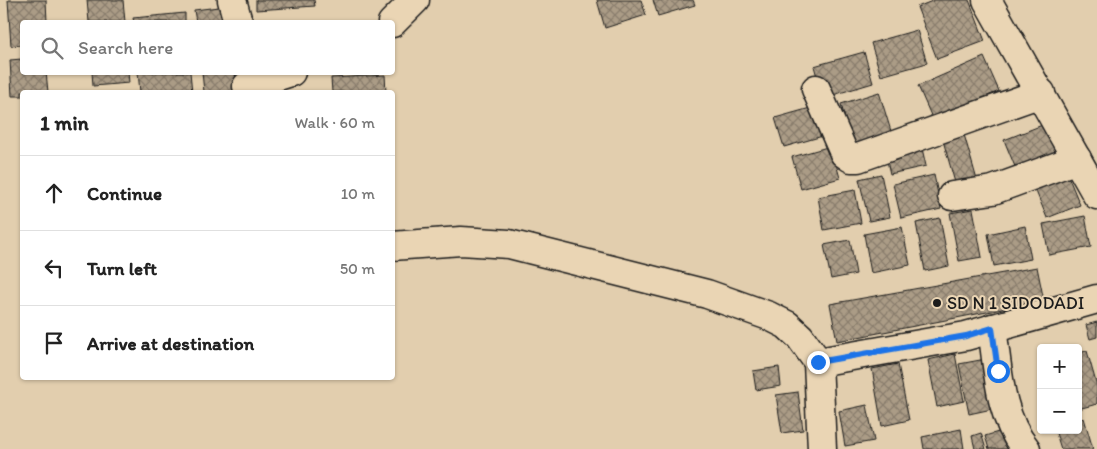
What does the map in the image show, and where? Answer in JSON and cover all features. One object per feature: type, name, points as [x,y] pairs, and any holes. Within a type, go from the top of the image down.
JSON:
[{"type":"street","points":[[232,0],[237,20]]},
{"type":"street","points":[[395,20],[415,0]]},
{"type":"street","points":[[987,0],[1097,195]]},
{"type":"street","points":[[247,84],[281,75]]},
{"type":"street","points":[[816,89],[844,152],[851,158],[866,155],[1041,93]]},
{"type":"street","points":[[952,196],[993,190],[1077,159]]},
{"type":"street","points":[[395,246],[462,241],[509,244],[670,284],[716,297],[769,316],[787,325],[800,336],[818,362],[822,449]]},
{"type":"street","points":[[818,362],[966,336],[1097,299]]},
{"type":"street","points":[[992,328],[1006,408],[1018,440],[1026,449]]},
{"type":"building","points":[[8,0],[46,0],[47,20],[20,20],[20,45],[11,46]]},
{"type":"building","points":[[87,0],[123,0],[125,20],[89,20]]},
{"type":"building","points":[[256,0],[314,0],[315,6],[256,10]]},
{"type":"building","points":[[597,0],[641,0],[646,15],[605,28]]},
{"type":"building","points":[[653,0],[693,0],[695,5],[658,16]]},
{"type":"building","points":[[935,0],[969,0],[985,41],[937,59],[917,7]]},
{"type":"building","points":[[227,6],[229,20],[196,20],[194,10]]},
{"type":"building","points":[[185,13],[185,20],[134,20],[133,18]]},
{"type":"building","points":[[917,30],[927,63],[881,76],[871,43]]},
{"type":"building","points":[[864,52],[873,83],[823,98],[814,66]]},
{"type":"building","points":[[984,57],[999,91],[933,120],[918,86]]},
{"type":"building","points":[[20,59],[20,75],[46,75],[48,90],[20,90],[20,96],[12,96],[10,60]]},
{"type":"building","points":[[92,75],[128,75],[129,83],[93,86]]},
{"type":"building","points":[[138,75],[190,75],[192,90],[140,90]]},
{"type":"building","points":[[202,75],[235,75],[238,90],[204,90]]},
{"type":"building","points":[[385,75],[386,90],[332,90],[331,78]]},
{"type":"building","points":[[879,92],[894,141],[854,152],[841,104]]},
{"type":"building","points":[[821,105],[830,134],[784,147],[775,118]]},
{"type":"building","points":[[1045,124],[1058,158],[1018,174],[1004,140]]},
{"type":"building","points":[[963,131],[977,180],[956,186],[942,137]]},
{"type":"building","points":[[921,144],[926,166],[890,174],[885,152]]},
{"type":"building","points":[[831,146],[840,178],[801,189],[792,157]]},
{"type":"building","points":[[1066,171],[1080,205],[1047,218],[1033,184]]},
{"type":"building","points":[[881,174],[890,217],[869,221],[859,179]]},
{"type":"building","points":[[934,175],[941,209],[901,218],[893,184]]},
{"type":"building","points":[[855,190],[861,223],[824,230],[818,197]]},
{"type":"building","points":[[973,209],[982,257],[959,261],[950,213]]},
{"type":"building","points":[[1085,216],[1091,247],[1049,255],[1043,224]]},
{"type":"building","points":[[940,218],[949,266],[925,271],[916,223]]},
{"type":"building","points":[[1025,226],[1031,259],[994,266],[988,234]]},
{"type":"building","points":[[902,227],[910,265],[871,273],[864,234]]},
{"type":"building","points":[[850,240],[856,274],[831,279],[824,245]]},
{"type":"building","name":"SD N 1 SIDODADI","points":[[1037,267],[1044,301],[837,341],[830,304]]},
{"type":"building","points":[[1097,322],[1097,337],[1090,339],[1086,325]]},
{"type":"building","points":[[1087,351],[1097,386],[1097,404],[1082,408],[1082,389],[1082,352]]},
{"type":"building","points":[[955,354],[964,401],[937,407],[928,360]]},
{"type":"building","points":[[991,358],[1001,407],[969,414],[959,364]]},
{"type":"building","points":[[898,364],[909,420],[882,426],[872,369]]},
{"type":"building","points":[[779,367],[781,386],[756,390],[753,371]]},
{"type":"building","points":[[798,392],[803,430],[782,433],[776,395]]},
{"type":"building","points":[[867,405],[874,441],[845,446],[839,411]]},
{"type":"building","points":[[1084,418],[1093,449],[1061,449],[1056,434],[1082,434],[1082,419]]},
{"type":"building","points":[[961,429],[964,449],[924,449],[922,437]]},
{"type":"building","points":[[1005,430],[1011,449],[989,449],[985,436]]},
{"type":"building","points":[[981,433],[986,449],[975,449],[972,436]]},
{"type":"place","name":"SD N 1 SIDODADI","points":[[937,303]]},
{"type":"route","points":[[818,362],[966,336],[992,328],[998,371]]}]
